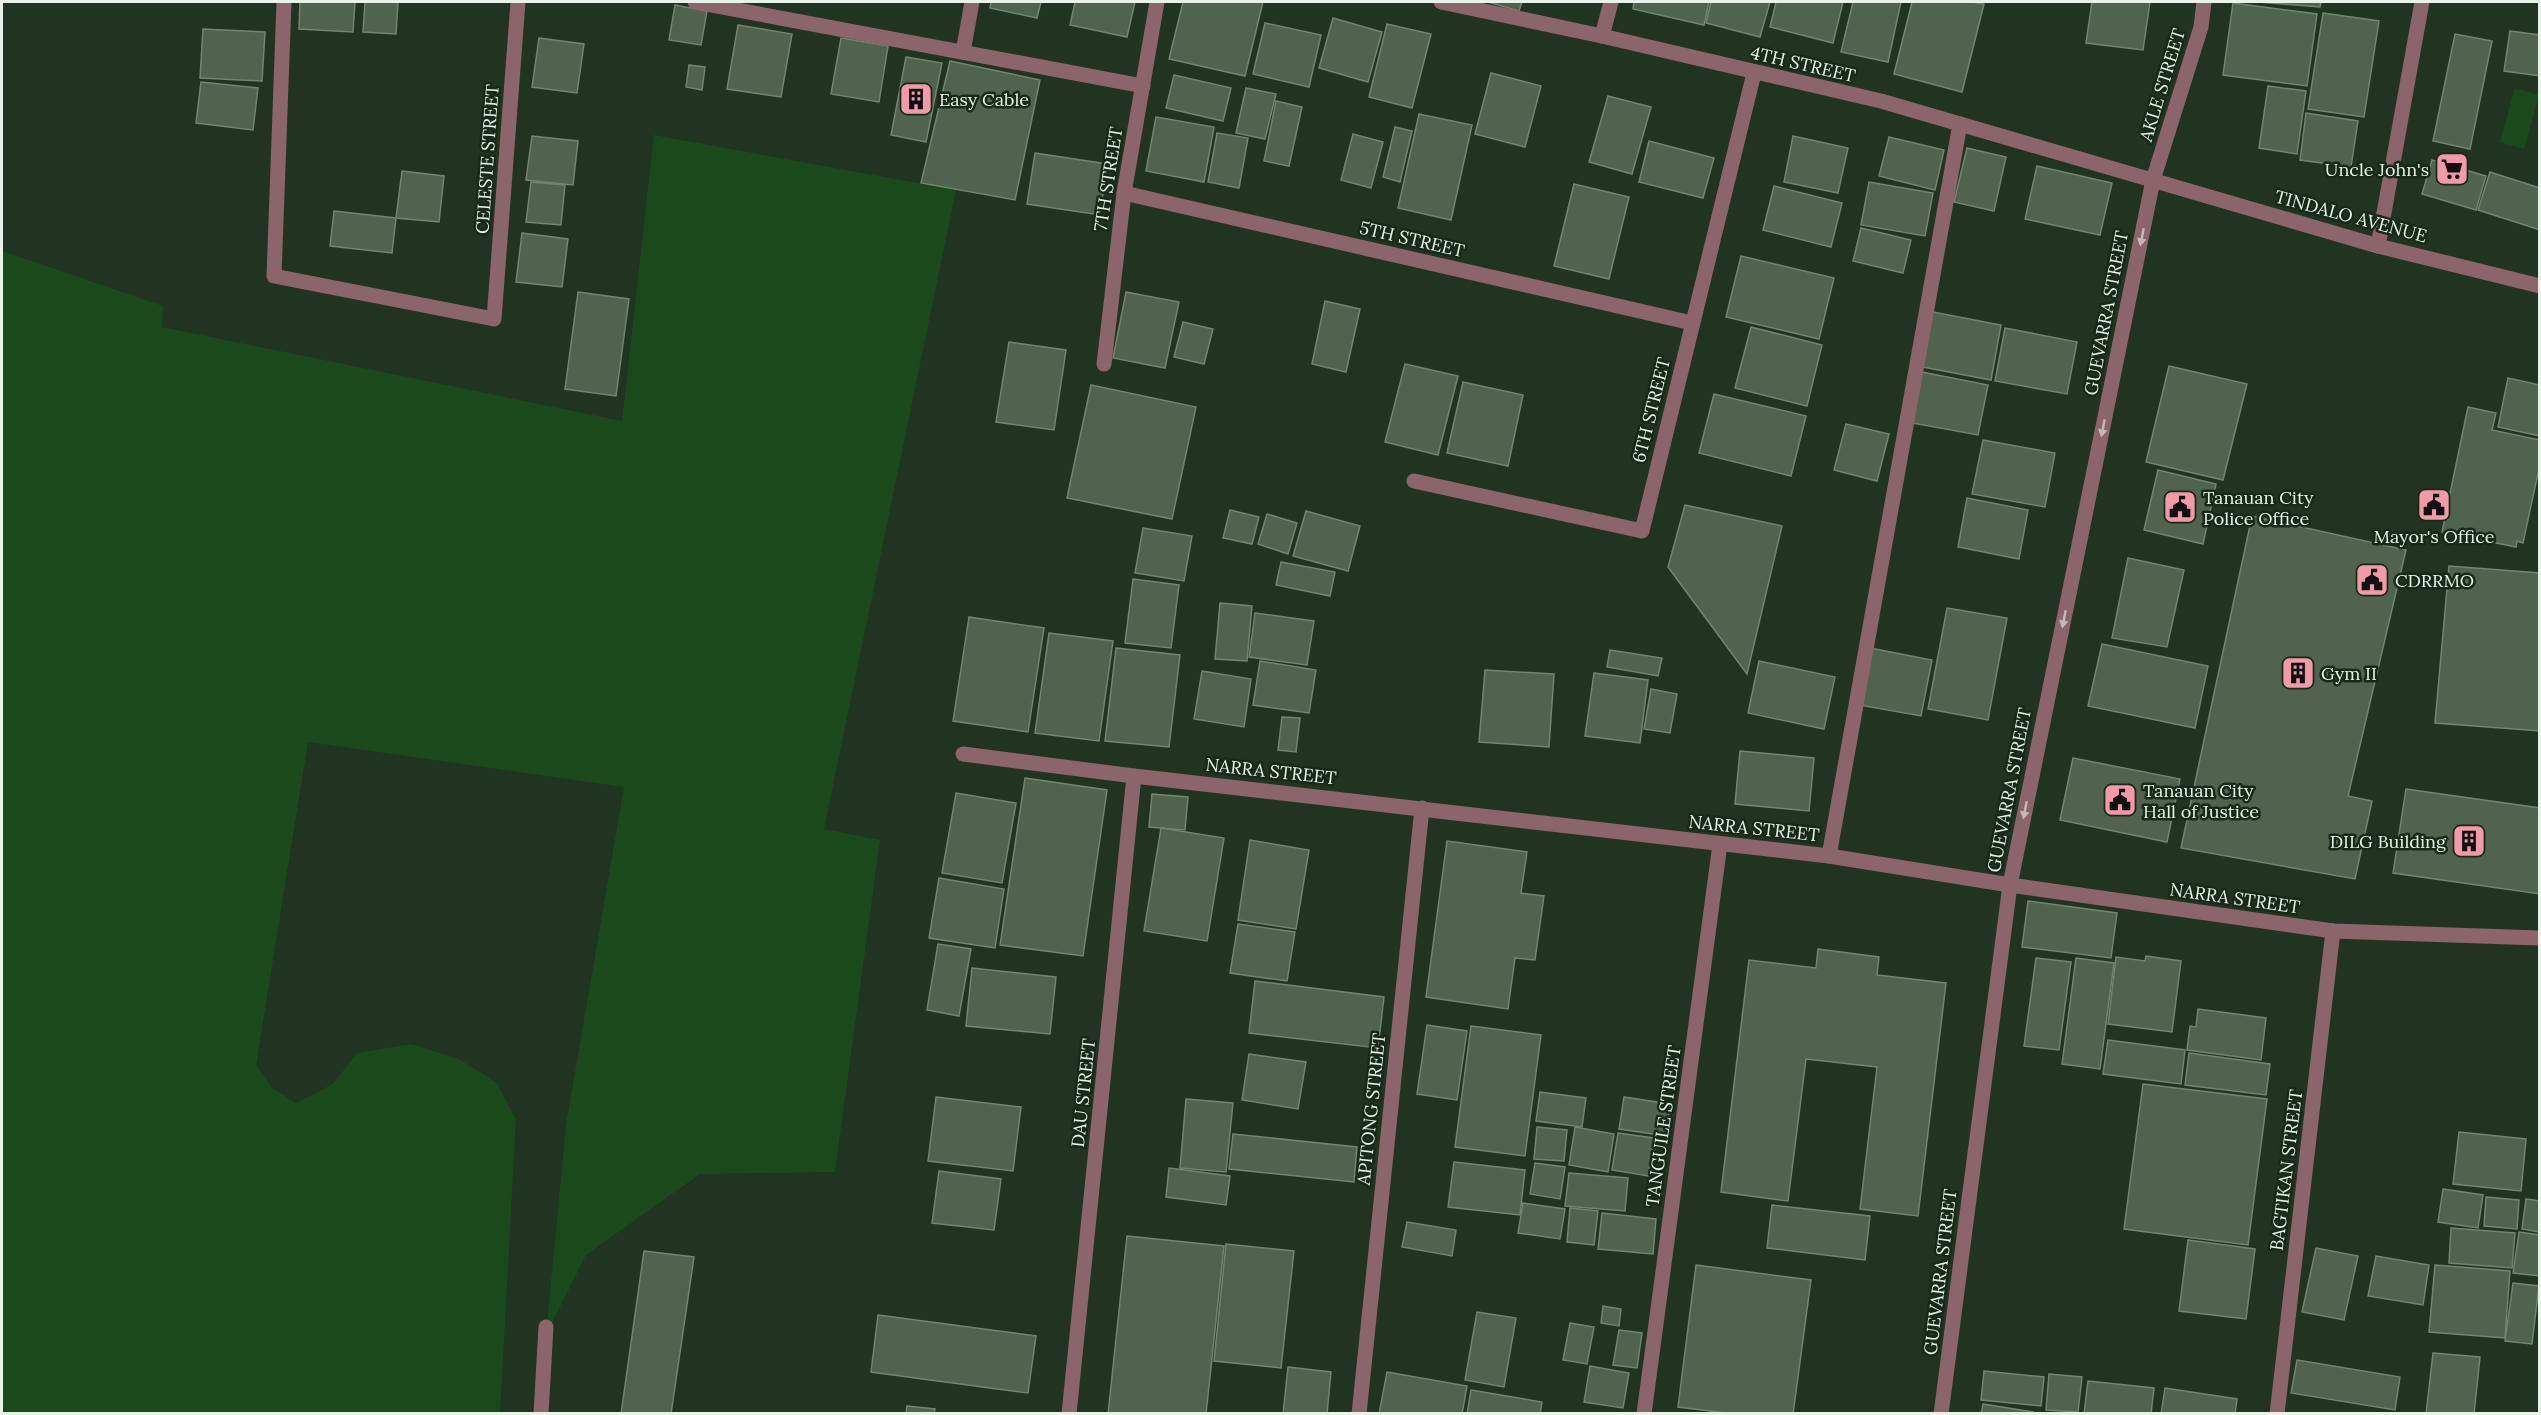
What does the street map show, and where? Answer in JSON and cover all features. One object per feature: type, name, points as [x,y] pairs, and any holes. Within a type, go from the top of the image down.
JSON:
[{"type":"street","name":"CELESTE STREET","points":[[284,2],[274,276],[494,319],[518,2]]},
{"type":"street","points":[[695,2],[1143,86]]},
{"type":"street","points":[[963,52],[972,2]]},
{"type":"street","name":"7TH STREET","points":[[1104,364],[1124,193],[1157,2]]},
{"type":"street","name":"4TH STREET","points":[[1441,2],[1602,36],[1881,101],[2153,180]]},
{"type":"street","points":[[1602,36],[1611,2]]},
{"type":"street","name":"AKLE STREET","points":[[2153,180],[2201,27],[2204,2]]},
{"type":"street","points":[[2378,246],[2422,2]]},
{"type":"street","name":"6TH STREET","points":[[1414,481],[1642,531],[1754,73]]},
{"type":"street","points":[[1829,856],[1960,124]]},
{"type":"street","name":"TINDALO AVENUE","points":[[2153,180],[2378,246],[2540,286]]},
{"type":"street","name":"GUEVARRA STREET","points":[[1941,1413],[2010,885],[2153,180]]},
{"type":"street","name":"5TH STREET","points":[[1124,193],[1692,323]]},
{"type":"street","name":"NARRA STREET","points":[[963,754],[1134,776],[1829,856],[2010,885],[2333,931],[2540,938]]},
{"type":"street","name":"DAU STREET","points":[[1070,1413],[1134,776]]},
{"type":"street","name":"APITONG STREET","points":[[1359,1413],[1422,808]]},
{"type":"street","name":"TANGUILE STREET","points":[[1644,1413],[1720,844]]},
{"type":"street","name":"BAGTIKAN STREET","points":[[2277,1413],[2333,931]]},
{"type":"street","points":[[541,1413],[546,1327]]},
{"type":"green space","points":[[2515,88],[2539,95],[2524,149],[2500,142]]},
{"type":"green space","points":[[654,135],[956,190],[824,829],[880,840],[835,1172],[700,1174],[586,1255],[546,1335],[566,1125],[624,787],[308,742],[256,1065],[272,1088],[296,1103],[333,1084],[357,1053],[411,1044],[459,1059],[497,1083],[516,1120],[500,1413],[2,1413],[2,251],[163,306],[162,327],[622,421]]},
{"type":"building","points":[[300,2],[355,2],[353,32],[299,29]]},
{"type":"building","points":[[365,2],[398,2],[396,34],[363,32]]},
{"type":"building","points":[[991,2],[1041,2],[1037,18],[990,8]]},
{"type":"building","points":[[1075,2],[1135,2],[1127,37],[1070,25]]},
{"type":"building","points":[[1183,2],[1263,2],[1245,76],[1169,59]]},
{"type":"building","points":[[1488,2],[1522,2],[1519,11]]},
{"type":"building","points":[[1634,2],[1709,2],[1704,25],[1633,9]]},
{"type":"building","points":[[1711,2],[1770,2],[1760,37],[1706,23]]},
{"type":"building","points":[[1776,2],[1843,2],[1833,43],[1770,27]]},
{"type":"building","points":[[1853,2],[1901,2],[1888,62],[1841,52]]},
{"type":"building","points":[[1912,2],[1984,4],[1962,92],[1894,74]]},
{"type":"building","points":[[2092,2],[2150,2],[2143,50],[2086,43]]},
{"type":"building","points":[[2258,2],[2321,2],[2320,7]]},
{"type":"building","points":[[2233,3],[2317,14],[2307,86],[2223,75]]},
{"type":"building","points":[[675,5],[707,11],[701,45],[669,40]]},
{"type":"building","points":[[2323,13],[2379,21],[2364,117],[2308,109]]},
{"type":"building","points":[[1333,18],[1382,32],[1368,82],[1319,68]]},
{"type":"building","points":[[1265,23],[1321,35],[1309,87],[1253,74]]},
{"type":"building","points":[[1387,24],[1431,34],[1412,108],[1369,97]]},
{"type":"building","points":[[738,25],[792,34],[781,97],[727,89]]},
{"type":"building","points":[[203,29],[265,32],[262,81],[200,78]]},
{"type":"building","points":[[2510,31],[2540,35],[2540,76],[2504,71]]},
{"type":"building","points":[[2455,34],[2492,41],[2470,149],[2433,141]]},
{"type":"building","points":[[539,38],[584,44],[577,93],[532,87]]},
{"type":"building","points":[[841,38],[888,46],[879,102],[831,94]]},
{"type":"building","name":"Easy Cable","points":[[906,57],[942,63],[926,142],[891,135]]},
{"type":"building","points":[[950,61],[1040,80],[1015,200],[921,183]]},
{"type":"building","points":[[689,65],[705,67],[702,90],[686,87]]},
{"type":"building","points":[[1491,73],[1541,86],[1525,147],[1475,134]]},
{"type":"building","points":[[1174,75],[1231,88],[1223,121],[1166,108]]},
{"type":"building","points":[[201,82],[258,88],[253,130],[196,123]]},
{"type":"building","points":[[2268,86],[2306,91],[2297,154],[2259,148]]},
{"type":"building","points":[[1246,88],[1276,94],[1265,139],[1236,133]]},
{"type":"building","points":[[1608,96],[1651,107],[1632,174],[1589,162]]},
{"type":"building","points":[[1276,101],[1302,107],[1289,166],[1264,161]]},
{"type":"building","points":[[2306,113],[2358,121],[2351,167],[2300,160]]},
{"type":"building","points":[[1419,114],[1472,125],[1451,220],[1398,208]]},
{"type":"building","points":[[1156,117],[1214,127],[1204,182],[1146,171]]},
{"type":"building","points":[[1395,127],[1412,131],[1400,182],[1383,177]]},
{"type":"building","points":[[1217,133],[1248,138],[1239,188],[1208,182]]},
{"type":"building","points":[[1353,134],[1383,142],[1371,188],[1341,180]]},
{"type":"building","points":[[532,136],[578,141],[573,185],[526,180]]},
{"type":"building","points":[[1793,136],[1848,148],[1838,193],[1784,182]]},
{"type":"building","points":[[1889,137],[1944,150],[1935,190],[1879,176]]},
{"type":"building","points":[[1649,141],[1714,158],[1703,198],[1639,182]]},
{"type":"building","points":[[1967,148],[2006,157],[1994,211],[1954,202]]},
{"type":"building","points":[[1035,153],[1107,164],[1100,215],[1027,204]]},
{"type":"building","points":[[2432,160],[2486,176],[2476,210],[2422,194]]},
{"type":"building","points":[[2037,166],[2112,183],[2100,235],[2025,219]]},
{"type":"building","points":[[402,171],[444,176],[439,222],[396,218]]},
{"type":"building","points":[[2490,172],[2540,188],[2540,230],[2478,210]]},
{"type":"building","points":[[531,182],[565,185],[561,225],[526,222]]},
{"type":"building","points":[[1869,182],[1933,193],[1925,236],[1861,225]]},
{"type":"building","points":[[1574,184],[1629,197],[1609,279],[1554,266]]},
{"type":"building","points":[[1774,186],[1842,203],[1831,247],[1763,230]]},
{"type":"building","points":[[334,211],[396,218],[392,253],[330,246]]},
{"type":"building","points":[[1861,228],[1911,240],[1903,273],[1853,261]]},
{"type":"building","points":[[522,233],[568,239],[562,287],[516,282]]},
{"type":"building","points":[[1741,256],[1834,278],[1819,339],[1726,317]]},
{"type":"building","points":[[578,292],[629,299],[616,396],[565,389]]},
{"type":"building","points":[[1126,292],[1179,302],[1165,368],[1113,358]]},
{"type":"building","points":[[1325,301],[1360,309],[1346,372],[1312,364]]},
{"type":"building","points":[[1933,312],[2001,325],[1991,380],[1922,367]]},
{"type":"building","points":[[1183,322],[1213,329],[1204,364],[1174,357]]},
{"type":"building","points":[[1751,327],[1822,345],[1807,406],[1735,388]]},
{"type":"building","points":[[2005,328],[2077,342],[2067,394],[1995,381]]},
{"type":"building","points":[[1009,342],[1066,350],[1054,430],[996,422]]},
{"type":"building","points":[[1405,364],[1458,376],[1438,455],[1385,442]]},
{"type":"building","points":[[2169,366],[2247,384],[2223,480],[2146,462]]},
{"type":"building","points":[[1922,372],[1988,385],[1978,435],[1912,423]]},
{"type":"building","points":[[2508,378],[2540,385],[2540,436],[2498,427]]},
{"type":"building","points":[[1463,382],[1523,395],[1508,466],[1447,453]]},
{"type":"building","points":[[1091,385],[1196,407],[1172,519],[1067,498]]},
{"type":"building","points":[[1714,394],[1806,416],[1791,476],[1699,453]]},
{"type":"building","points":[[2468,407],[2496,413],[2492,430],[2540,440],[2540,464],[2523,543],[2517,541],[2516,547],[2442,532]]},
{"type":"building","points":[[1846,424],[1889,434],[1877,481],[1834,470]]},
{"type":"building","points":[[1983,440],[2055,453],[2045,507],[1972,494]]},
{"type":"building","name":"Tanauan City Police Office","points":[[2158,470],[2216,484],[2203,544],[2144,530]]},
{"type":"building","points":[[1967,498],[2028,510],[2019,559],[1958,547]]},
{"type":"building","points":[[1685,505],[1782,526],[1747,674],[1668,567]]},
{"type":"building","points":[[1230,510],[1259,517],[1252,544],[1223,538]]},
{"type":"building","points":[[1306,511],[1360,526],[1348,571],[1293,556]]},
{"type":"building","points":[[1267,514],[1297,523],[1288,554],[1258,544]]},
{"type":"building","name":"Gym II","points":[[2252,516],[2406,550],[2348,796],[2372,801],[2355,879],[2181,848]]},
{"type":"building","points":[[1143,528],[1192,536],[1184,581],[1135,573]]},
{"type":"building","points":[[2128,558],[2184,570],[2167,647],[2112,638]]},
{"type":"building","points":[[1281,562],[1335,572],[1330,596],[1276,585]]},
{"type":"building","points":[[2449,566],[2540,573],[2540,731],[2435,723]]},
{"type":"building","points":[[1133,579],[1179,585],[1171,648],[1125,643]]},
{"type":"building","points":[[1220,603],[1252,606],[1247,661],[1215,659]]},
{"type":"building","points":[[1947,608],[2007,618],[1988,720],[1928,709]]},
{"type":"building","points":[[1255,613],[1314,621],[1307,665],[1249,657]]},
{"type":"building","points":[[969,617],[1044,628],[1028,732],[953,721]]},
{"type":"building","points":[[1049,633],[1113,641],[1099,741],[1035,733]]},
{"type":"building","name":"Tanauan City Hall of Justice","points":[[2102,644],[2208,666],[2195,728],[2088,706]]},
{"type":"building","points":[[1116,648],[1180,655],[1169,747],[1105,741]]},
{"type":"building","points":[[1870,648],[1932,660],[1921,716],[1859,705]]},
{"type":"building","points":[[1610,650],[1662,658],[1658,676],[1607,667]]},
{"type":"building","points":[[1260,661],[1316,670],[1309,713],[1253,705]]},
{"type":"building","points":[[1759,661],[1835,677],[1824,729],[1748,713]]},
{"type":"building","points":[[1485,670],[1554,674],[1549,747],[1479,742]]},
{"type":"building","points":[[1202,671],[1251,679],[1244,727],[1194,719]]},
{"type":"building","points":[[1594,673],[1648,680],[1640,743],[1585,736]]},
{"type":"building","points":[[1651,689],[1677,694],[1670,733],[1644,729]]},
{"type":"building","points":[[1282,717],[1300,718],[1296,752],[1278,750]]},
{"type":"building","points":[[1740,751],[1814,758],[1809,811],[1735,804]]},
{"type":"building","name":"Tanauan City Hall of Justice","points":[[2073,758],[2180,779],[2167,842],[2060,820]]},
{"type":"building","points":[[1025,778],[1107,790],[1083,956],[1000,945]]},
{"type":"building","name":"DILG Building","points":[[2406,789],[2540,808],[2540,894],[2393,873]]},
{"type":"building","points":[[956,793],[1016,803],[1002,883],[942,873]]},
{"type":"building","points":[[1152,794],[1188,797],[1185,830],[1149,827]]},
{"type":"building","points":[[1161,828],[1224,838],[1207,941],[1144,931]]},
{"type":"building","points":[[1250,840],[1309,850],[1296,929],[1238,920]]},
{"type":"building","points":[[1447,841],[1527,852],[1521,893],[1544,896],[1535,960],[1515,958],[1508,1009],[1426,997]]},
{"type":"building","points":[[939,878],[1004,889],[995,948],[929,938]]},
{"type":"building","points":[[2028,901],[2117,913],[2111,958],[2022,947]]},
{"type":"building","points":[[1238,924],[1295,932],[1287,981],[1230,973]]},
{"type":"building","points":[[938,944],[971,949],[959,1016],[927,1010]]},
{"type":"building","points":[[1818,949],[1879,957],[1877,975],[1946,983],[1918,1216],[1860,1209],[1877,1067],[1806,1059],[1788,1201],[1721,1192],[1749,960],[1816,968]]},
{"type":"building","points":[[2146,956],[2181,961],[2172,1032],[2108,1024],[2116,957],[2145,961]]},
{"type":"building","points":[[2036,958],[2071,962],[2059,1050],[2024,1046]]},
{"type":"building","points":[[2076,958],[2114,963],[2100,1069],[2062,1064]]},
{"type":"building","points":[[972,968],[1056,977],[1050,1034],[966,1026]]},
{"type":"building","points":[[1255,981],[1384,997],[1378,1048],[1249,1033]]},
{"type":"building","points":[[2198,1009],[2266,1018],[2261,1060],[2187,1050],[2190,1026],[2196,1027]]},
{"type":"building","points":[[1427,1025],[1467,1031],[1457,1100],[1417,1094]]},
{"type":"building","points":[[1471,1026],[1541,1035],[1525,1156],[1455,1147]]},
{"type":"building","points":[[2108,1040],[2185,1050],[2181,1084],[2103,1074]]},
{"type":"building","points":[[2189,1053],[2270,1064],[2266,1095],[2185,1085]]},
{"type":"building","points":[[1249,1054],[1306,1062],[1298,1109],[1242,1100]]},
{"type":"building","points":[[2143,1084],[2267,1099],[2248,1245],[2124,1229]]},
{"type":"building","points":[[1540,1092],[1586,1098],[1582,1127],[1536,1121]]},
{"type":"building","points":[[936,1097],[1021,1107],[1013,1171],[928,1161]]},
{"type":"building","points":[[1624,1097],[1670,1104],[1666,1136],[1619,1129]]},
{"type":"building","points":[[1186,1099],[1233,1103],[1226,1172],[1180,1168]]},
{"type":"building","points":[[1537,1127],[1567,1130],[1564,1161],[1534,1159]]},
{"type":"building","points":[[1575,1127],[1614,1134],[1608,1172],[1569,1165]]},
{"type":"building","points":[[2459,1132],[2526,1139],[2521,1191],[2453,1184]]},
{"type":"building","points":[[1618,1133],[1654,1138],[1648,1176],[1612,1170]]},
{"type":"building","points":[[1233,1134],[1357,1147],[1354,1182],[1229,1169]]},
{"type":"building","points":[[1454,1162],[1525,1170],[1520,1215],[1448,1207]]},
{"type":"building","points":[[1535,1163],[1565,1167],[1560,1199],[1530,1194]]},
{"type":"building","points":[[1169,1168],[1230,1176],[1226,1205],[1166,1197]]},
{"type":"building","points":[[939,1171],[1001,1179],[994,1230],[932,1223]]},
{"type":"building","points":[[1569,1173],[1628,1178],[1625,1211],[1565,1206]]},
{"type":"building","points":[[2443,1189],[2483,1195],[2478,1228],[2438,1222]]},
{"type":"building","points":[[2486,1197],[2519,1200],[2517,1229],[2484,1226]]},
{"type":"building","points":[[2526,1199],[2540,1201],[2540,1232],[2522,1229]]},
{"type":"building","points":[[1523,1203],[1565,1209],[1560,1239],[1518,1233]]},
{"type":"building","points":[[1772,1205],[1870,1216],[1865,1260],[1767,1248]]},
{"type":"building","points":[[1570,1208],[1598,1211],[1594,1245],[1567,1242]]},
{"type":"building","points":[[1602,1213],[1656,1219],[1653,1254],[1598,1249]]},
{"type":"building","points":[[1407,1222],[1456,1230],[1452,1256],[1402,1247]]},
{"type":"building","points":[[2451,1228],[2515,1233],[2512,1268],[2449,1263]]},
{"type":"building","points":[[2519,1232],[2540,1235],[2540,1276],[2513,1273]]},
{"type":"building","points":[[1127,1236],[1224,1246],[1206,1414],[1108,1414]]},
{"type":"building","points":[[2188,1240],[2255,1249],[2246,1319],[2179,1311]]},
{"type":"building","points":[[1226,1244],[1294,1251],[1281,1368],[1214,1361]]},
{"type":"building","points":[[2316,1248],[2358,1256],[2344,1320],[2302,1312]]},
{"type":"building","points":[[644,1251],[694,1257],[671,1414],[621,1414]]},
{"type":"building","points":[[2376,1256],[2429,1265],[2423,1305],[2368,1296]]},
{"type":"building","points":[[1696,1265],[1811,1280],[1793,1414],[1734,1414],[1678,1407]]},
{"type":"building","points":[[2435,1265],[2510,1271],[2505,1338],[2429,1332]]},
{"type":"building","points":[[2513,1283],[2539,1286],[2532,1344],[2505,1341]]},
{"type":"building","points":[[1603,1306],[1621,1309],[1619,1326],[1601,1323]]},
{"type":"building","points":[[1477,1312],[1516,1318],[1504,1387],[1465,1380]]},
{"type":"building","points":[[878,1315],[1036,1336],[1028,1393],[871,1372]]},
{"type":"building","points":[[1570,1323],[1594,1327],[1587,1364],[1563,1360]]},
{"type":"building","points":[[1619,1330],[1642,1333],[1637,1368],[1613,1365]]},
{"type":"building","points":[[2433,1353],[2480,1357],[2474,1414],[2426,1414]]},
{"type":"building","points":[[2297,1360],[2400,1377],[2395,1410],[2291,1393]]},
{"type":"building","points":[[1590,1366],[1629,1373],[1623,1408],[1584,1402]]},
{"type":"building","points":[[1288,1367],[1331,1372],[1327,1414],[1283,1414]]},
{"type":"building","points":[[1984,1371],[2044,1377],[2041,1406],[1981,1400]]},
{"type":"building","points":[[1387,1372],[1467,1386],[1462,1414],[1379,1414]]},
{"type":"building","points":[[2049,1374],[2082,1377],[2078,1412],[2046,1410]]},
{"type":"building","points":[[2088,1381],[2154,1388],[2151,1414],[2084,1414]]},
{"type":"building","points":[[2165,1388],[2237,1399],[2235,1414],[2161,1414]]},
{"type":"building","points":[[1471,1390],[1542,1402],[1540,1414],[1467,1414]]},
{"type":"building","points":[[1983,1404],[2033,1412],[2033,1414],[1981,1414]]},
{"type":"building","points":[[907,1406],[935,1409],[934,1414],[906,1414]]},
{"type":"place","name":"Easy Cable","points":[[916,99]]},
{"type":"place","name":"Uncle John's","points":[[2452,169]]},
{"type":"place","name":"Mayor's Office","points":[[2434,505]]},
{"type":"place","name":"Tanauan City Police Office","points":[[2180,507]]},
{"type":"place","name":"CDRRMO","points":[[2372,580]]},
{"type":"place","name":"Gym II","points":[[2298,673]]},
{"type":"place","name":"Tanauan City Hall of Justice","points":[[2120,800]]},
{"type":"place","name":"DILG Building","points":[[2469,841]]}]
